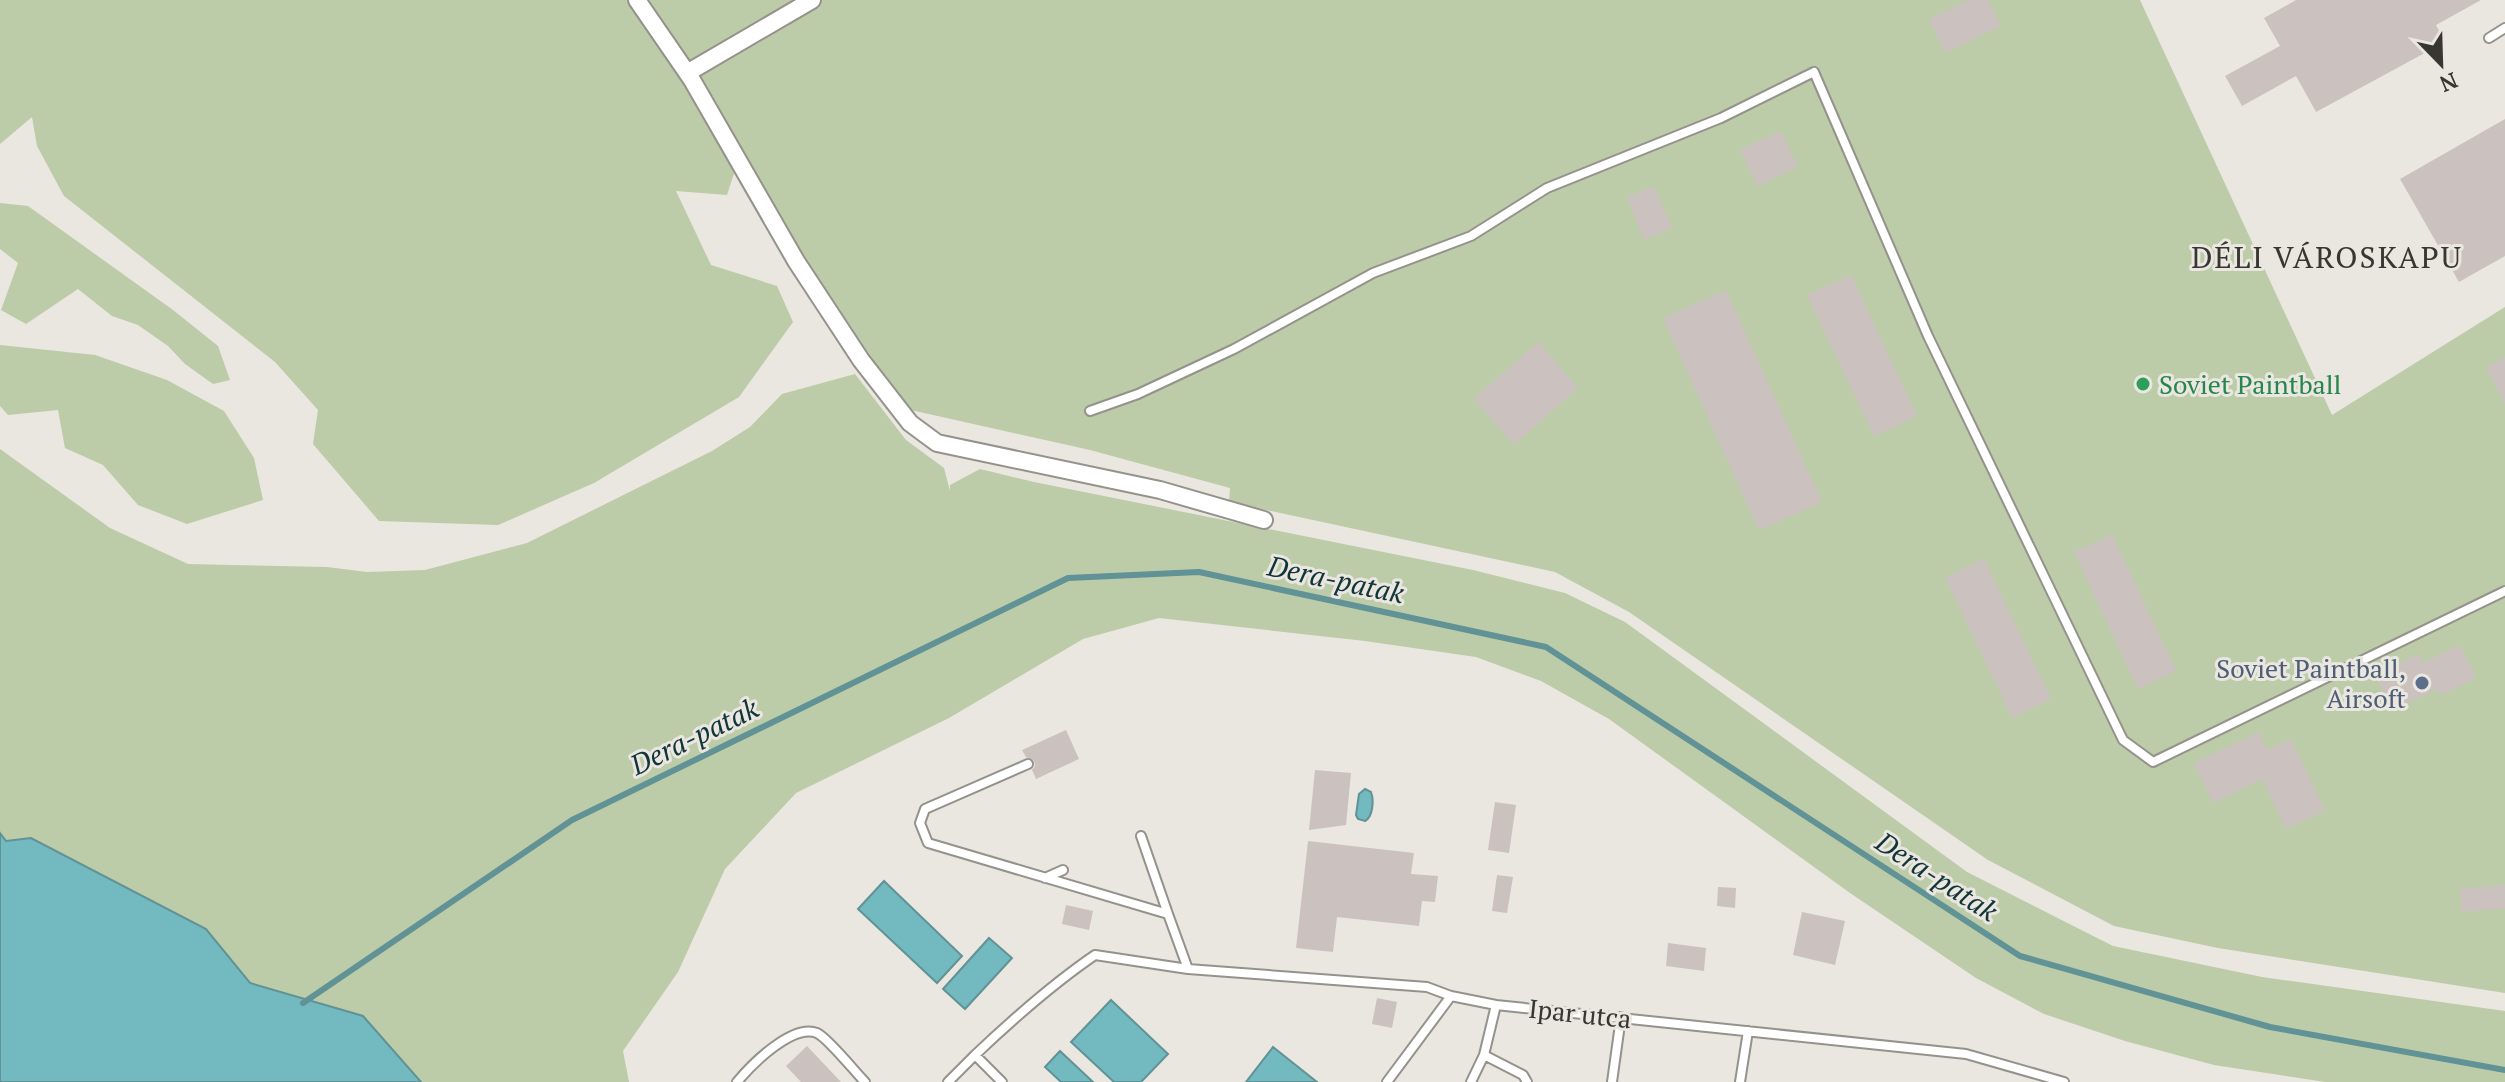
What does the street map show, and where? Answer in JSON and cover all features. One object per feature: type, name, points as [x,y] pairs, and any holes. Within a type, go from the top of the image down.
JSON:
[{"type":"street","points":[[637,0],[701,94],[796,261],[861,360],[910,423],[937,443],[1160,490],[1264,520]]},
{"type":"street","points":[[687,73],[812,0]]},
{"type":"lane","points":[[2489,38],[2505,28]]},
{"type":"lane","points":[[1090,411],[1138,394],[1234,349],[1373,273],[1471,236],[1547,188],[1721,118],[1814,72],[1928,336],[2123,740],[2153,762],[2505,591]]},
{"type":"lane","points":[[1028,764],[925,809],[920,823],[928,843],[1168,914]]},
{"type":"lane","points":[[1141,836],[1188,969]]},
{"type":"lane","points":[[1045,878],[1063,870]]},
{"type":"lane","name":"Ipar utca","points":[[975,1055],[1022,1010],[1095,955],[1188,969],[1427,987],[1451,996],[1496,1005],[1966,1054],[2064,1082]]},
{"type":"lane","points":[[1387,1082],[1451,996]]},
{"type":"lane","points":[[1471,1082],[1484,1055],[1496,1005]]},
{"type":"lane","points":[[1612,1082],[1621,1017]]},
{"type":"lane","points":[[737,1082],[790,1035],[802,1030],[819,1034],[865,1082]]},
{"type":"lane","points":[[1740,1082],[1748,1031]]},
{"type":"lane","points":[[948,1082],[975,1055],[1002,1082]]},
{"type":"lane","points":[[1484,1055],[1523,1075],[1527,1082]]},
{"type":"green space","points":[[0,0],[801,0],[695,74],[822,0],[2140,0],[2332,415],[2505,307],[2505,993],[2218,948],[2114,926],[1988,860],[1629,612],[1555,572],[1229,502],[1230,488],[1090,450],[902,408],[738,161],[727,195],[676,191],[711,265],[777,286],[793,322],[739,397],[594,483],[498,525],[379,521],[313,444],[318,410],[275,362],[64,196],[37,146],[32,117],[0,144]]},
{"type":"green space","points":[[0,203],[28,206],[173,310],[218,346],[230,380],[213,384],[185,364],[168,346],[138,325],[112,316],[78,289],[26,324],[1,310],[18,263],[0,249]]},
{"type":"green space","points":[[0,345],[95,355],[167,380],[224,411],[254,458],[263,500],[187,524],[138,505],[103,465],[65,448],[58,410],[8,415],[0,406]]},
{"type":"green space","points":[[855,374],[906,440],[944,468],[950,491],[950,485],[980,469],[1473,570],[1565,593],[1625,622],[1967,872],[2113,946],[2262,977],[2505,1011],[2505,1082],[2325,1082],[2214,1065],[2125,1041],[2044,1014],[1976,978],[1850,893],[1609,719],[1541,681],[1476,657],[1159,618],[1083,639],[949,718],[796,793],[725,869],[678,972],[623,1051],[629,1082],[421,1082],[363,1016],[249,983],[206,929],[31,838],[5,841],[0,833],[0,449],[110,528],[188,564],[327,567],[367,572],[425,570],[527,543],[712,451],[750,427],[782,394]]},
{"type":"water","points":[[1365,789],[1371,792],[1373,804],[1365,821],[1356,815],[1359,794]]},
{"type":"water","points":[[0,833],[6,841],[31,838],[206,929],[250,983],[363,1016],[421,1082],[0,1082]]},
{"type":"water","points":[[884,881],[962,956],[937,983],[858,909]]},
{"type":"water","points":[[989,938],[1012,958],[965,1009],[943,989]]},
{"type":"water","points":[[1111,1000],[1168,1054],[1141,1082],[1114,1082],[1071,1042]]},
{"type":"water","points":[[1273,1047],[1317,1082],[1246,1082]]},
{"type":"water","points":[[1060,1051],[1093,1082],[1061,1082],[1045,1067]]},
{"type":"building","points":[[1969,0],[1988,0],[2001,26],[1945,53],[1929,19]]},
{"type":"building","points":[[2296,0],[2481,0],[2436,25],[2445,42],[2316,112],[2296,76],[2242,106],[2225,76],[2280,46],[2264,18]]},
{"type":"building","points":[[2505,119],[2505,256],[2459,282],[2400,179]]},
{"type":"building","points":[[1781,131],[1798,167],[1757,186],[1740,149]]},
{"type":"building","points":[[1654,186],[1672,228],[1644,240],[1627,197]]},
{"type":"building","points":[[1851,275],[1917,416],[1874,436],[1807,295]]},
{"type":"building","points":[[1726,290],[1822,502],[1759,530],[1663,318]]},
{"type":"building","points":[[1538,342],[1578,388],[1514,445],[1474,399]]},
{"type":"building","points":[[2505,357],[2505,404],[2486,367]]},
{"type":"building","points":[[2112,534],[2176,671],[2138,689],[2074,552]]},
{"type":"building","points":[[1984,559],[2051,699],[2012,718],[1945,577]]},
{"type":"building","name":"Soviet Paintball, Airsoft","points":[[2460,645],[2476,678],[2440,695],[2437,689],[2393,710],[2375,675],[2419,654],[2423,663]]},
{"type":"building","points":[[1066,730],[1079,759],[1036,779],[1032,770],[1034,761],[1026,757],[1022,750]]},
{"type":"building","points":[[2259,732],[2267,750],[2291,739],[2325,811],[2286,829],[2262,779],[2213,803],[2194,763]]},
{"type":"building","points":[[1315,770],[1351,773],[1346,825],[1309,830]]},
{"type":"building","points":[[1495,802],[1516,805],[1509,853],[1488,850]]},
{"type":"building","points":[[1308,841],[1414,853],[1411,874],[1438,876],[1435,902],[1422,901],[1419,926],[1337,917],[1333,952],[1296,948]]},
{"type":"building","points":[[1497,875],[1513,877],[1507,913],[1492,911]]},
{"type":"building","points":[[2505,885],[2505,908],[2462,912],[2460,889]]},
{"type":"building","points":[[1718,887],[1736,888],[1735,908],[1717,906]]},
{"type":"building","points":[[1066,905],[1093,911],[1089,930],[1062,924]]},
{"type":"building","points":[[1802,912],[1845,921],[1835,965],[1793,955]]},
{"type":"building","points":[[1668,943],[1706,948],[1704,971],[1666,966]]},
{"type":"building","points":[[1377,998],[1397,1002],[1392,1028],[1372,1024]]},
{"type":"building","points":[[807,1046],[841,1082],[801,1082],[786,1066]]},
{"type":"waterway","name":"Dera-patak","points":[[303,1003],[572,820],[1068,578],[1199,572],[1546,647],[2020,956],[2270,1027],[2505,1070]]},
{"type":"place","name":"Soviet Paintball","points":[[2143,384]]},
{"type":"place","name":"Soviet Paintball, Airsoft","points":[[2422,683]]},
{"type":"district","name":"DÉLI VÁROSKAPU","points":[[2327,257]]}]
